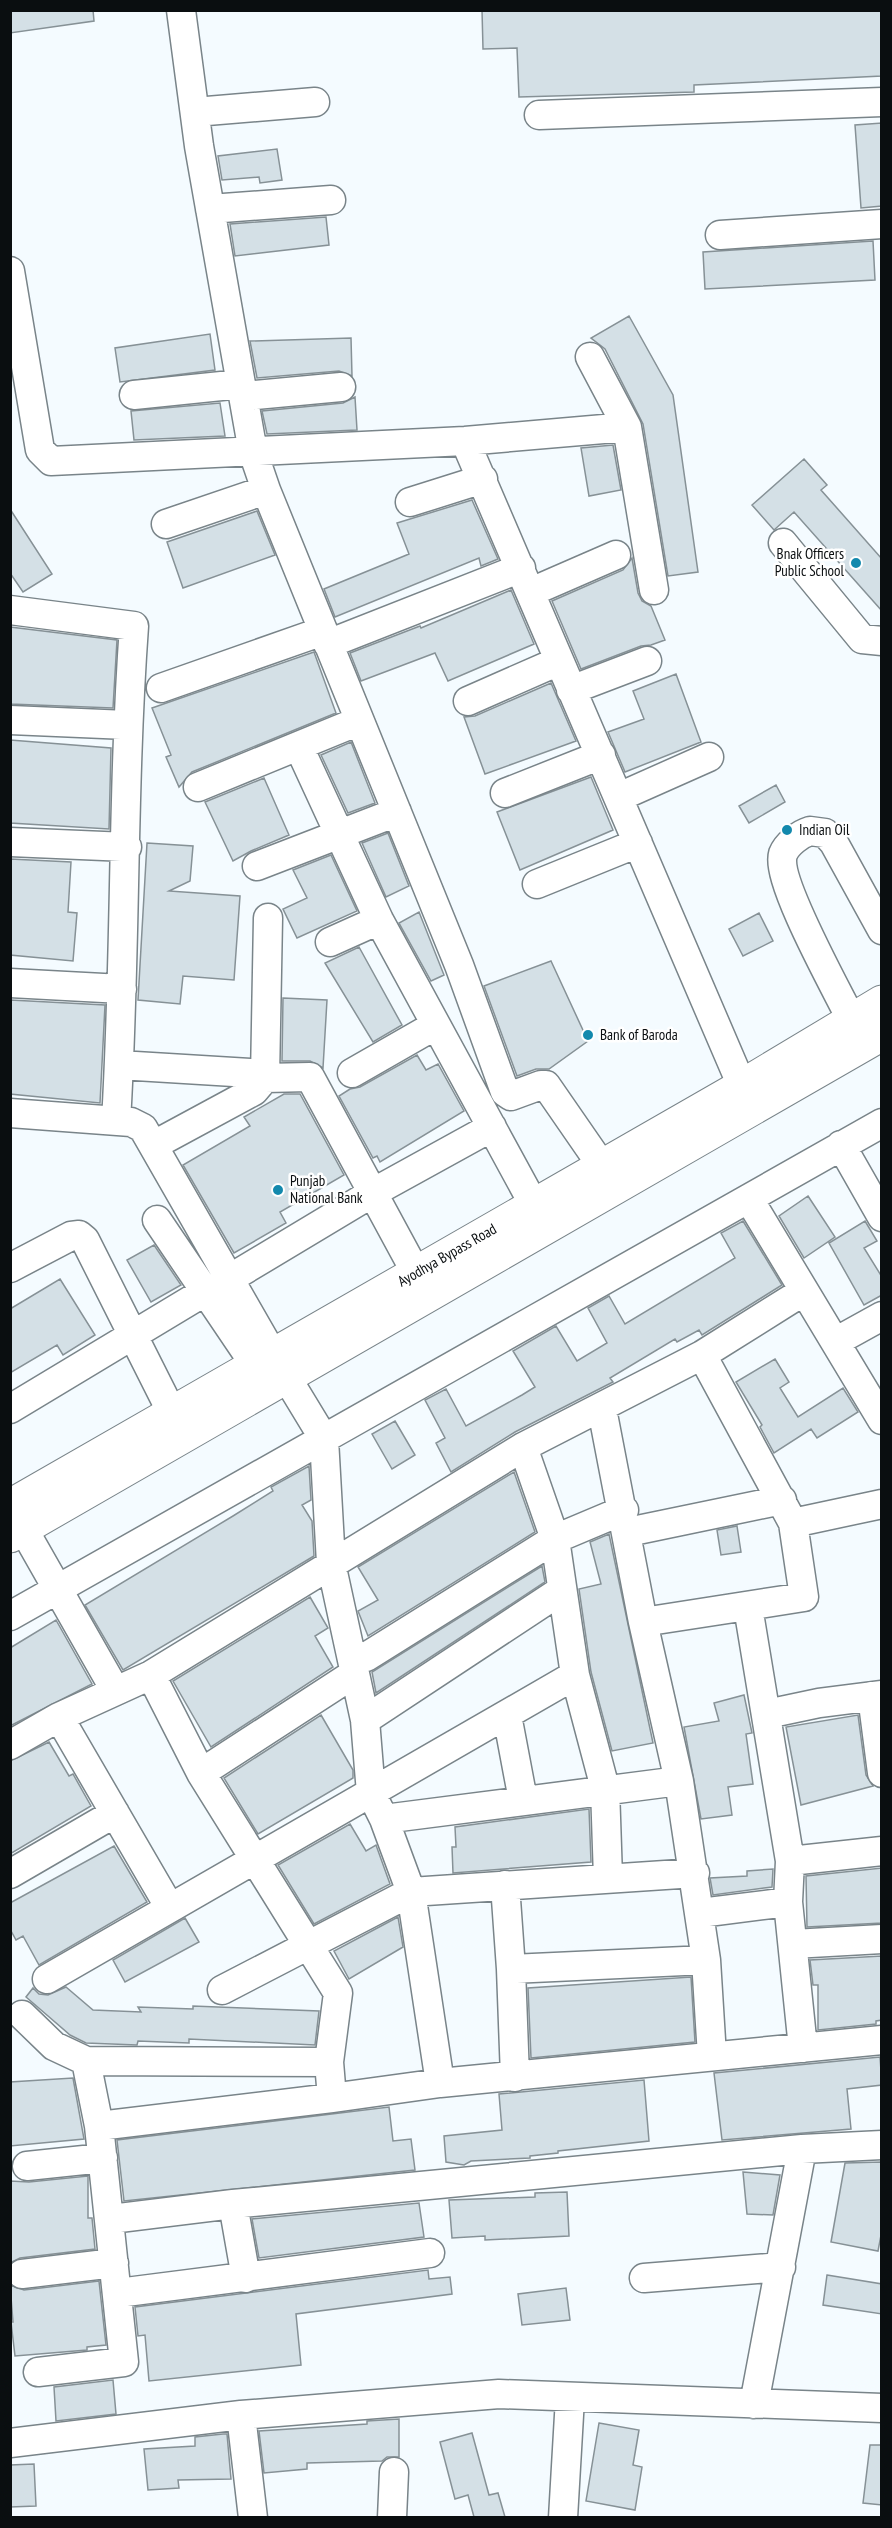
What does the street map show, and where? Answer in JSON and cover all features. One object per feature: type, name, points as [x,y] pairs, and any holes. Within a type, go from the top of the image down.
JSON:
[{"type":"main road","name":"Ayodhya Bypass Road","points":[[14,1519],[171,1412],[271,1366],[416,1271],[742,1086],[882,1002]]},
{"type":"main road","name":"Ayodhya Bypass Road","points":[[14,1519],[271,1366],[882,1034]]},
{"type":"street","points":[[181,10],[210,209],[242,390],[253,452],[266,490],[459,965],[505,1092],[511,1096],[546,1085],[602,1166]]},
{"type":"street","points":[[195,112],[315,102]]},
{"type":"street","points":[[539,115],[882,102]]},
{"type":"street","points":[[210,209],[331,200]]},
{"type":"street","points":[[720,235],[882,224]]},
{"type":"street","points":[[10,271],[40,450],[51,461],[465,441],[627,427]]},
{"type":"street","points":[[591,357],[627,427],[654,590]]},
{"type":"street","points":[[134,395],[341,387]]},
{"type":"street","points":[[465,441],[742,1086]]},
{"type":"street","points":[[410,502],[483,479]]},
{"type":"street","points":[[166,524],[266,490]]},
{"type":"street","points":[[783,543],[862,639],[882,641]]},
{"type":"street","points":[[161,688],[325,637],[616,555]]},
{"type":"street","points":[[10,610],[134,626],[127,725],[127,847],[116,1121]]},
{"type":"street","points":[[468,701],[559,661]]},
{"type":"street","points":[[572,690],[646,661]]},
{"type":"street","points":[[10,720],[127,725]]},
{"type":"street","points":[[198,787],[359,721]]},
{"type":"street","points":[[298,747],[378,920],[534,1205]]},
{"type":"street","points":[[505,792],[601,755]]},
{"type":"street","points":[[619,797],[709,757]]},
{"type":"street","points":[[257,866],[397,812]]},
{"type":"street","points":[[851,1019],[789,891],[783,855],[788,846],[810,831],[825,833],[834,843],[882,930]]},
{"type":"street","points":[[10,842],[127,847]]},
{"type":"street","points":[[537,884],[638,843]]},
{"type":"street","points":[[154,1145],[254,1091],[265,1078],[267,918]]},
{"type":"street","points":[[330,942],[378,920]]},
{"type":"street","points":[[10,983],[122,989]]},
{"type":"street","points":[[352,1072],[434,1026]]},
{"type":"street","points":[[119,1065],[250,1073],[265,1078],[310,1077],[416,1271]]},
{"type":"street","points":[[10,1113],[132,1122],[143,1128],[154,1145],[218,1285],[271,1366],[324,1439],[331,1563],[360,1665],[371,1793],[384,1819],[411,1892],[440,2083]]},
{"type":"street","points":[[10,1616],[882,1123]]},
{"type":"street","points":[[10,1409],[374,1192],[492,1127]]},
{"type":"street","points":[[841,1145],[882,1217]]},
{"type":"street","points":[[749,1199],[882,1420]]},
{"type":"street","points":[[157,1220],[218,1285]]},
{"type":"street","points":[[10,1268],[71,1236],[79,1235],[85,1240],[171,1412]]},
{"type":"street","points":[[10,1745],[59,1717],[151,1675],[524,1447],[602,1409],[702,1355],[804,1291]]},
{"type":"street","points":[[835,1342],[882,1316]]},
{"type":"street","points":[[643,1622],[804,1597],[787,1512],[702,1355]]},
{"type":"street","points":[[602,1409],[626,1521],[643,1622],[680,1781],[706,1960],[712,2056]]},
{"type":"street","points":[[524,1447],[555,1539],[575,1675],[605,1788],[608,1878]]},
{"type":"street","points":[[201,1773],[360,1665],[555,1539],[626,1521],[882,1504]]},
{"type":"street","points":[[14,1519],[59,1588],[115,1690]]},
{"type":"street","points":[[365,1720],[562,1590]]},
{"type":"street","points":[[748,1607],[790,1861],[788,1902],[803,2048]]},
{"type":"street","points":[[151,1675],[201,1773],[339,1993],[330,2061],[332,2098]]},
{"type":"street","points":[[48,1979],[575,1675]]},
{"type":"street","points":[[767,1714],[877,1696],[882,1773]]},
{"type":"street","points":[[507,1715],[523,1800]]},
{"type":"street","points":[[59,1717],[170,1908]]},
{"type":"street","points":[[384,1819],[605,1788],[680,1781]]},
{"type":"street","points":[[10,1874],[115,1813]]},
{"type":"street","points":[[790,1861],[882,1851]]},
{"type":"street","points":[[222,1990],[411,1892],[695,1873]]},
{"type":"street","points":[[505,1885],[512,1969],[515,2077]]},
{"type":"street","points":[[700,1913],[788,1902]]},
{"type":"street","points":[[793,1944],[882,1939]]},
{"type":"street","points":[[512,1969],[706,1960]]},
{"type":"street","points":[[22,2015],[54,2046],[86,2061],[330,2061]]},
{"type":"street","points":[[99,2126],[440,2083],[882,2040]]},
{"type":"street","points":[[38,2372],[124,2362],[111,2219],[99,2126],[86,2061]]},
{"type":"street","points":[[111,2219],[233,2204],[802,2149],[882,2145]]},
{"type":"street","points":[[754,2404],[802,2149]]},
{"type":"street","points":[[27,2166],[103,2158]]},
{"type":"street","points":[[233,2204],[246,2278]]},
{"type":"street","points":[[118,2293],[430,2253]]},
{"type":"street","points":[[22,2274],[114,2263]]},
{"type":"street","points":[[644,2278],[781,2267]]},
{"type":"street","points":[[10,2443],[241,2415],[499,2394],[882,2408]]},
{"type":"street","points":[[563,2517],[570,2398]]},
{"type":"street","points":[[241,2415],[253,2517]]},
{"type":"street","points":[[392,2517],[394,2472]]},
{"type":"building","points":[[10,10],[93,10],[94,21],[10,33]]},
{"type":"building","points":[[482,10],[882,10],[882,76],[694,85],[694,92],[519,97],[517,48],[483,49]]},
{"type":"building","points":[[882,123],[882,206],[861,208],[855,125]]},
{"type":"building","points":[[277,149],[282,180],[260,183],[259,177],[222,180],[218,156]]},
{"type":"building","points":[[326,217],[329,245],[235,256],[230,224]]},
{"type":"building","points":[[873,241],[875,280],[705,289],[703,252]]},
{"type":"building","points":[[629,316],[673,395],[698,572],[668,576],[643,424],[605,349],[591,338]]},
{"type":"building","points":[[210,334],[215,370],[120,382],[115,348]]},
{"type":"building","points":[[351,338],[352,376],[339,371],[257,378],[250,341]]},
{"type":"building","points":[[355,397],[357,430],[267,434],[262,411],[343,403]]},
{"type":"building","points":[[220,403],[225,436],[134,440],[131,411]]},
{"type":"building","points":[[613,445],[621,490],[589,496],[581,448]]},
{"type":"building","points":[[804,459],[827,485],[821,490],[882,559],[882,611],[794,512],[774,530],[752,505]]},
{"type":"building","points":[[472,500],[498,559],[481,566],[479,558],[335,617],[324,589],[409,554],[397,523]]},
{"type":"building","points":[[10,509],[52,574],[23,592],[10,573]]},
{"type":"building","points":[[257,511],[275,555],[183,588],[167,542]]},
{"type":"building","points":[[632,558],[638,593],[642,601],[651,606],[665,640],[641,646],[581,669],[552,601],[623,570]]},
{"type":"building","points":[[511,590],[534,644],[448,681],[435,653],[361,681],[350,653],[420,626],[421,628]]},
{"type":"building","points":[[10,627],[117,640],[113,708],[10,704]]},
{"type":"building","points":[[314,652],[336,713],[192,772],[179,787],[166,757],[171,755],[152,708]]},
{"type":"building","points":[[676,674],[701,742],[625,772],[608,732],[644,719],[633,691]]},
{"type":"building","points":[[551,683],[576,741],[485,774],[464,717],[475,716]]},
{"type":"building","points":[[10,740],[111,748],[109,829],[10,823]]},
{"type":"building","points":[[351,742],[375,803],[348,813],[321,755]]},
{"type":"building","points":[[591,777],[613,830],[520,870],[497,812]]},
{"type":"building","points":[[264,778],[289,835],[233,861],[205,802]]},
{"type":"building","points":[[776,785],[785,802],[749,823],[739,806]]},
{"type":"building","points":[[388,833],[409,886],[386,897],[362,843]]},
{"type":"building","points":[[147,843],[193,846],[190,881],[169,891],[240,896],[234,980],[183,976],[180,1004],[138,1000]]},
{"type":"building","points":[[331,855],[357,911],[297,938],[283,909],[307,898],[293,870]]},
{"type":"building","points":[[10,859],[71,862],[68,912],[77,913],[73,961],[10,955]]},
{"type":"building","points":[[419,912],[444,975],[431,981],[399,923]]},
{"type":"building","points":[[759,913],[773,941],[743,956],[729,929]]},
{"type":"building","points":[[359,947],[402,1025],[373,1042],[325,963]]},
{"type":"building","points":[[551,961],[588,1041],[549,1069],[536,1069],[517,1076],[484,986]]},
{"type":"building","points":[[283,998],[327,1000],[323,1068],[310,1061],[282,1061]]},
{"type":"building","points":[[10,1000],[105,1005],[100,1103],[10,1094]]},
{"type":"building","points":[[417,1055],[426,1070],[438,1064],[464,1111],[380,1162],[377,1156],[373,1158],[339,1096],[350,1089],[360,1087]]},
{"type":"building","points":[[284,1094],[300,1094],[344,1175],[280,1212],[286,1223],[234,1253],[183,1165],[250,1126],[244,1117]]},
{"type":"building","points":[[808,1196],[835,1237],[804,1258],[779,1216]]},
{"type":"building","points":[[743,1221],[782,1285],[702,1335],[699,1330],[677,1342],[675,1339],[610,1378],[613,1382],[515,1432],[451,1472],[436,1443],[445,1438],[425,1400],[446,1389],[466,1426],[522,1395],[535,1387],[513,1351],[556,1326],[577,1361],[607,1343],[588,1308],[609,1296],[625,1324],[735,1258],[721,1233]]},
{"type":"building","points":[[865,1221],[877,1241],[864,1248],[882,1277],[882,1295],[864,1305],[829,1243]]},
{"type":"building","points":[[154,1245],[181,1285],[151,1302],[127,1260]]},
{"type":"building","points":[[60,1279],[95,1335],[63,1355],[57,1345],[10,1373],[10,1309]]},
{"type":"building","points":[[775,1359],[789,1382],[780,1388],[798,1417],[843,1388],[858,1412],[817,1438],[811,1429],[774,1453],[760,1427],[762,1425],[736,1382]]},
{"type":"building","points":[[395,1421],[415,1455],[392,1469],[372,1434]]},
{"type":"building","points":[[309,1466],[311,1500],[302,1505],[312,1521],[314,1556],[123,1670],[85,1605],[233,1516],[273,1491],[271,1487]]},
{"type":"building","points":[[514,1472],[535,1532],[368,1636],[358,1611],[378,1600],[358,1567]]},
{"type":"building","points":[[737,1526],[741,1552],[721,1555],[717,1530]]},
{"type":"building","points":[[609,1534],[653,1743],[612,1751],[591,1672],[579,1589],[601,1584],[590,1542]]},
{"type":"building","points":[[542,1566],[545,1582],[376,1693],[372,1672]]},
{"type":"building","points":[[310,1597],[328,1628],[315,1636],[333,1667],[211,1747],[173,1681]]},
{"type":"building","points":[[56,1620],[92,1684],[10,1726],[10,1648]]},
{"type":"building","points":[[744,1695],[752,1733],[746,1734],[753,1784],[728,1787],[732,1815],[701,1819],[684,1727],[719,1721],[714,1703]]},
{"type":"building","points":[[321,1715],[353,1770],[353,1778],[258,1834],[224,1778]]},
{"type":"building","points":[[858,1715],[866,1775],[873,1786],[801,1805],[786,1727]]},
{"type":"building","points":[[49,1742],[69,1776],[73,1774],[91,1806],[10,1854],[10,1761]]},
{"type":"building","points":[[589,1809],[591,1862],[453,1873],[452,1847],[456,1847],[455,1827]]},
{"type":"building","points":[[350,1824],[366,1851],[376,1845],[390,1884],[314,1924],[278,1865]]},
{"type":"building","points":[[114,1846],[147,1902],[39,1965],[23,1936],[16,1940],[10,1929],[10,1903]]},
{"type":"building","points":[[882,1868],[882,1923],[807,1927],[806,1876]]},
{"type":"building","points":[[773,1869],[772,1887],[713,1895],[710,1878],[747,1876],[747,1871]]},
{"type":"building","points":[[398,1917],[403,1947],[349,1979],[334,1951]]},
{"type":"building","points":[[185,1918],[199,1942],[125,1982],[113,1960]]},
{"type":"building","points":[[882,1956],[882,2020],[876,2021],[876,2024],[818,2030],[818,1985],[813,1985],[810,1960]]},
{"type":"building","points":[[691,1977],[695,2042],[531,2058],[528,1988]]},
{"type":"building","points":[[66,1987],[93,2010],[141,2012],[138,2007],[193,2009],[193,2006],[319,2011],[315,2045],[189,2039],[189,2043],[138,2041],[137,2045],[86,2043],[70,2035],[26,1997],[33,1988],[39,1994],[48,1995]]},
{"type":"building","points":[[880,2057],[882,2085],[847,2089],[851,2129],[722,2140],[714,2073]]},
{"type":"building","points":[[73,2078],[84,2139],[10,2146],[10,2082]]},
{"type":"building","points":[[644,2080],[649,2141],[558,2151],[558,2153],[530,2156],[530,2158],[471,2161],[464,2165],[446,2162],[444,2136],[502,2130],[499,2094]]},
{"type":"building","points":[[389,2107],[393,2141],[411,2139],[415,2170],[124,2201],[117,2140]]},
{"type":"building","points":[[882,2162],[882,2230],[878,2251],[831,2242],[845,2163]]},
{"type":"building","points":[[743,2172],[780,2175],[773,2215],[747,2214]]},
{"type":"building","points":[[88,2176],[88,2218],[92,2218],[95,2249],[20,2258],[10,2263],[10,2181],[29,2182]]},
{"type":"building","points":[[567,2192],[569,2236],[485,2240],[485,2236],[452,2238],[449,2200],[535,2197],[535,2193]]},
{"type":"building","points":[[419,2203],[424,2237],[259,2258],[252,2219]]},
{"type":"building","points":[[428,2270],[429,2279],[450,2277],[452,2294],[296,2314],[301,2365],[149,2381],[145,2335],[138,2336],[135,2307]]},
{"type":"building","points":[[827,2275],[882,2284],[882,2314],[823,2305]]},
{"type":"building","points":[[99,2281],[106,2345],[87,2347],[87,2350],[15,2356],[10,2285],[24,2290]]},
{"type":"building","points":[[566,2288],[570,2320],[522,2325],[518,2294]]},
{"type":"building","points":[[113,2380],[116,2414],[56,2421],[54,2387]]},
{"type":"building","points":[[399,2419],[399,2457],[387,2457],[382,2461],[307,2463],[307,2469],[264,2473],[259,2431],[367,2424],[367,2421]]},
{"type":"building","points":[[599,2423],[639,2430],[633,2465],[642,2467],[635,2510],[586,2501]]},
{"type":"building","points":[[472,2433],[489,2495],[498,2493],[505,2517],[474,2517],[468,2495],[455,2499],[440,2442]]},
{"type":"building","points":[[227,2434],[231,2479],[178,2480],[179,2488],[148,2490],[144,2449],[195,2446],[195,2437]]},
{"type":"building","points":[[870,2445],[882,2445],[882,2505],[863,2503]]},
{"type":"building","points":[[34,2464],[36,2506],[10,2507],[10,2465]]},
{"type":"place","name":"Bnak Officers Public School","points":[[856,563]]},
{"type":"place","name":"Indian Oil","points":[[787,830]]},
{"type":"place","name":"Bank of Baroda","points":[[588,1035]]},
{"type":"place","name":"Punjab National Bank","points":[[278,1190]]}]
